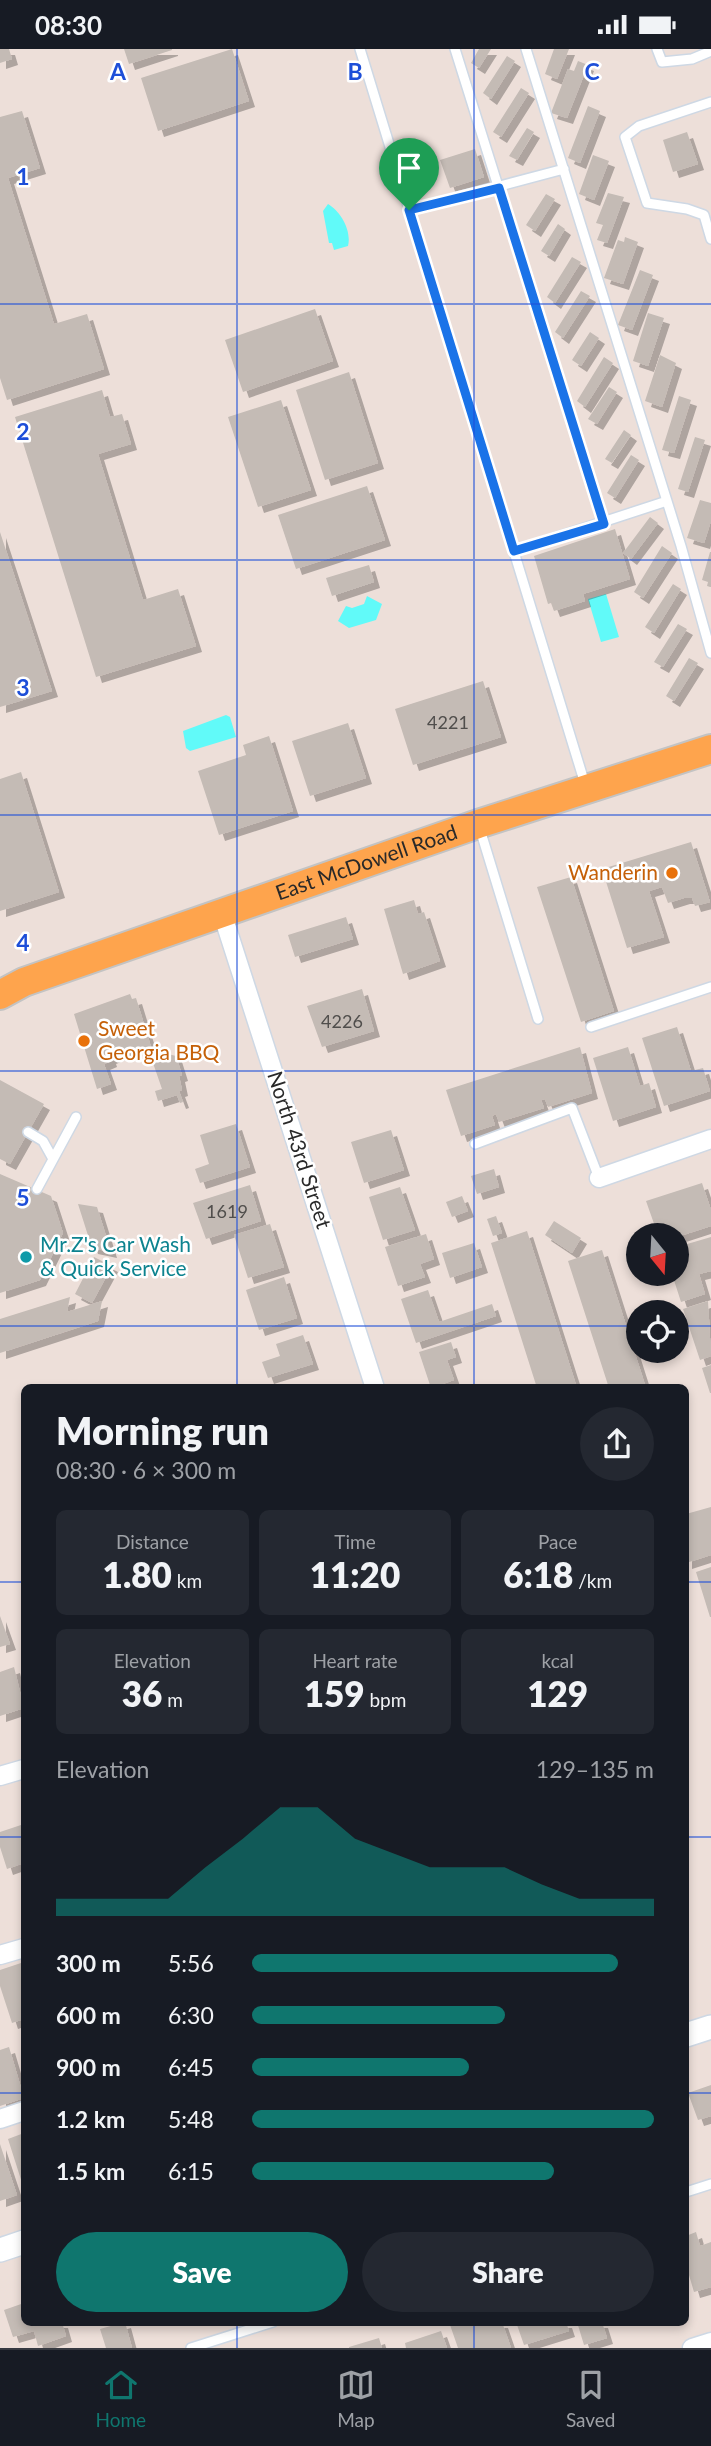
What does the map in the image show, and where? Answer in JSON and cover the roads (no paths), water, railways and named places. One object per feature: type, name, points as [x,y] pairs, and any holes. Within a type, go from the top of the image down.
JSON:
[{"type":"main road","name":"East McDowell Road","points":[[8,988],[478,824],[711,749]]},
{"type":"street","name":"North 43rd Street","points":[[222,913],[374,1384]]},
{"type":"street","points":[[598,1178],[711,1139]]},
{"type":"street","points":[[0,1776],[21,1770]]},
{"type":"street","points":[[0,1955],[21,1949]]},
{"type":"street","points":[[689,2034],[711,2027]]},
{"type":"street","points":[[0,2119],[21,2112]]},
{"type":"street","points":[[0,2250],[21,2243]]},
{"type":"street","points":[[692,2348],[711,2342]]},
{"type":"lane","points":[[360,49],[587,789]]},
{"type":"lane","points":[[455,49],[604,524]]},
{"type":"lane","points":[[526,49],[667,501],[711,653]]},
{"type":"lane","points":[[657,49],[662,62],[692,59],[711,51]]},
{"type":"lane","points":[[711,102],[639,126],[625,137],[647,203],[687,209],[704,215],[711,239]]},
{"type":"lane","points":[[409,210],[564,169]]},
{"type":"lane","points":[[514,551],[604,524],[667,501]]},
{"type":"lane","points":[[478,824],[538,1019]]},
{"type":"lane","points":[[591,1027],[711,988]]},
{"type":"lane","points":[[475,1144],[572,1108],[598,1178]]},
{"type":"lane","points":[[37,1189],[76,1117]]},
{"type":"lane","points":[[28,1132],[43,1141],[53,1159]]},
{"type":"lane","points":[[689,2191],[711,2184]]},
{"type":"lane","points":[[191,2348],[260,2326]]},
{"type":"water","points":[[328,204],[344,222],[348,246],[334,250],[332,243],[329,243],[323,211]]},
{"type":"water","points":[[606,594],[619,637],[601,642],[588,599]]},
{"type":"water","points":[[367,596],[382,604],[376,620],[349,628],[338,621],[346,606],[352,608],[364,604]]},
{"type":"water","points":[[226,715],[230,717],[236,737],[190,751],[186,748],[183,731]]},
{"type":"place","name":"Wanderin","points":[[672,873]]},
{"type":"place","name":"Sweet Georgia BBQ","points":[[84,1041]]},
{"type":"place","name":"Mr.Z's Car Wash & Quick Service","points":[[26,1257]]}]
